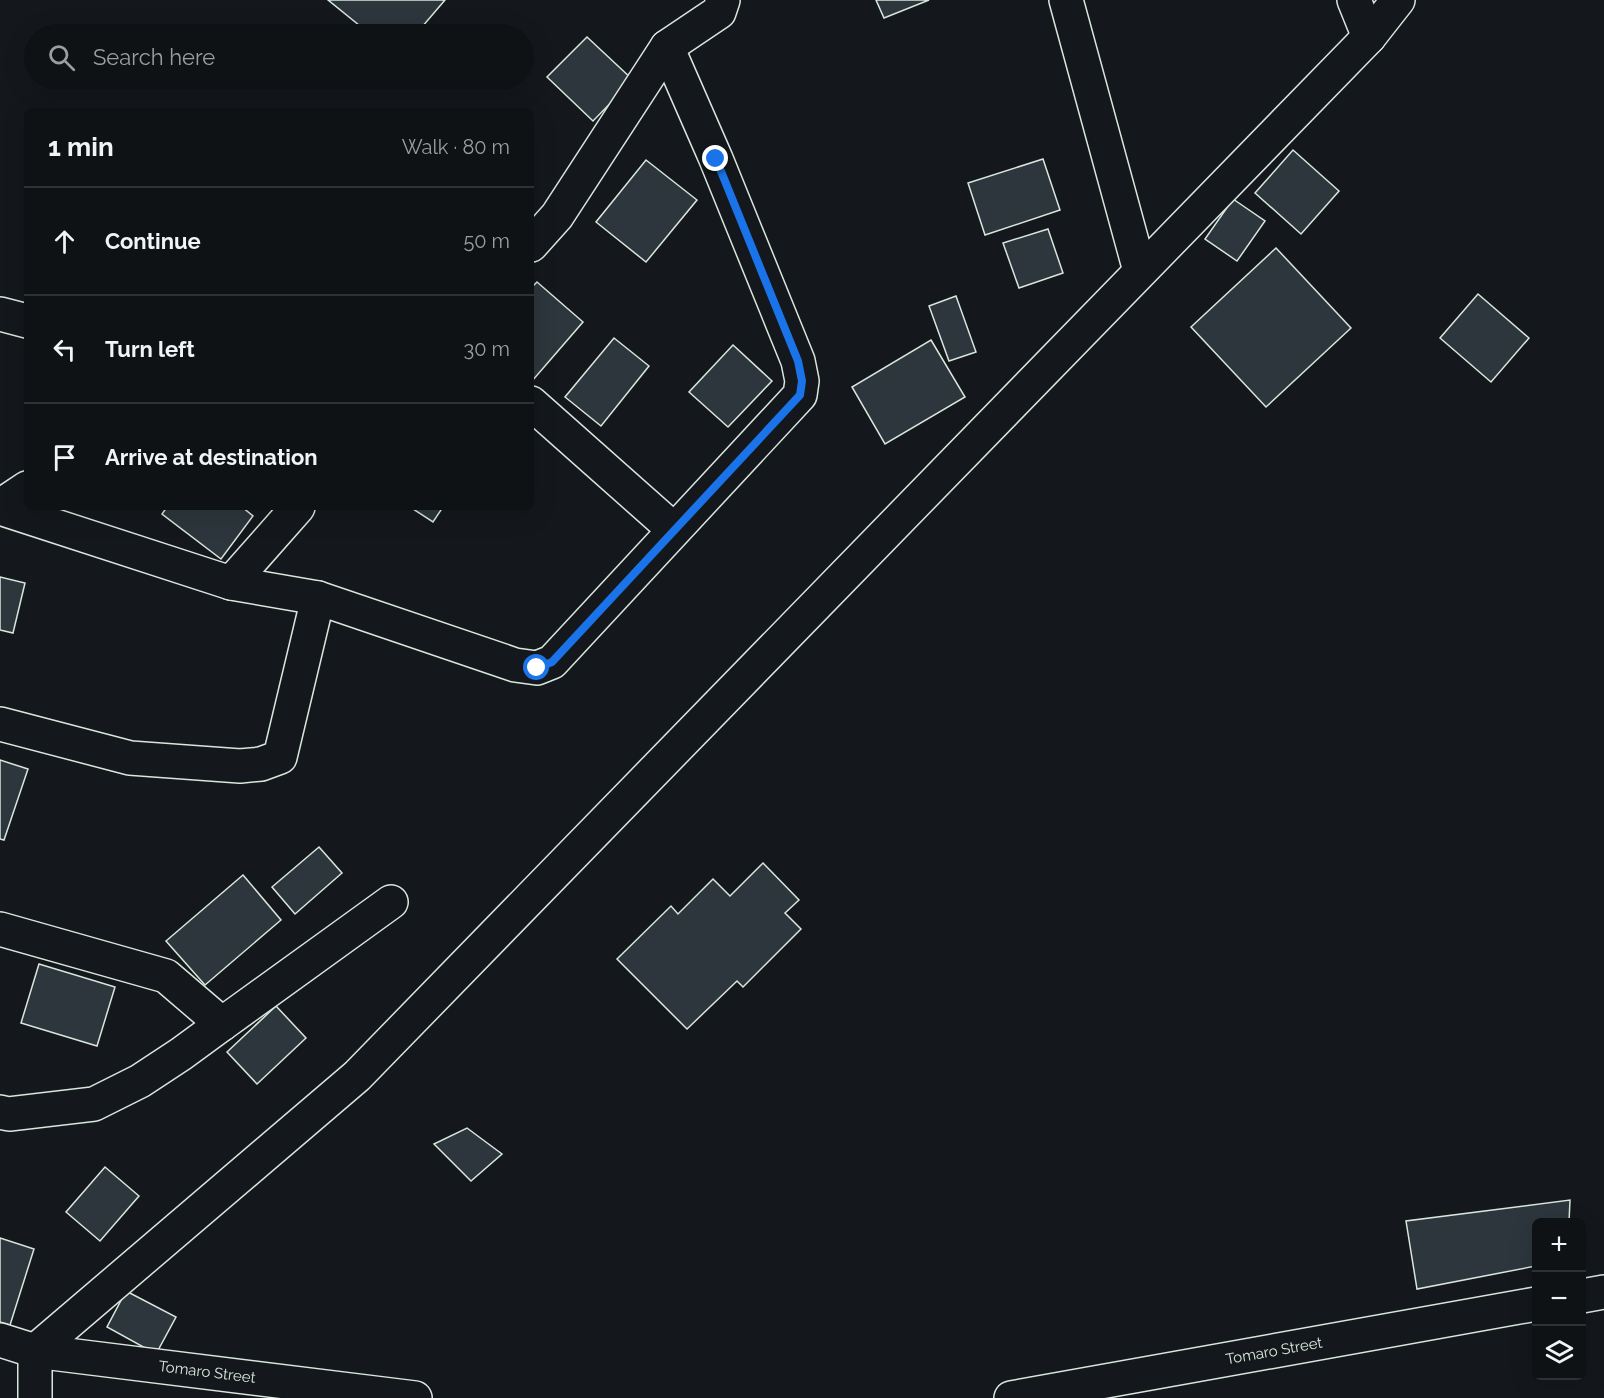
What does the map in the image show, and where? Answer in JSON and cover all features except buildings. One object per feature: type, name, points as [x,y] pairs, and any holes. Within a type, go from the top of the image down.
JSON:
[{"type":"street","points":[[534,242],[556,216],[667,47],[719,12],[723,0]]},
{"type":"street","points":[[1066,0],[1140,271]]},
{"type":"street","points":[[1354,0],[1369,37]]},
{"type":"street","points":[[35,1398],[35,1351],[357,1076],[1369,37],[1398,0]]},
{"type":"street","points":[[0,507],[231,583],[318,598],[515,664],[537,668],[552,662],[673,529],[800,395],[802,381],[798,361],[716,159],[667,47]]},
{"type":"street","points":[[0,314],[24,320]]},
{"type":"street","points":[[534,406],[673,529]]},
{"type":"street","points":[[0,507],[24,490]]},
{"type":"street","points":[[231,583],[295,510]]},
{"type":"street","points":[[0,724],[130,758],[240,766],[261,764],[280,757],[318,598]]},
{"type":"street","points":[[0,1112],[9,1114],[94,1104],[140,1081],[181,1054],[391,902]]},
{"type":"street","points":[[0,928],[166,976],[222,1023]]},
{"type":"street","points":[[1586,1295],[1604,1292]]},
{"type":"street","name":"Tomaro Street","points":[[1011,1398],[1532,1305]]},
{"type":"street","name":"Tomaro Street","points":[[0,1340],[35,1351],[415,1398]]},
{"type":"route","points":[[537,668],[552,662],[673,529],[800,395],[802,381],[798,361],[716,159]]}]
